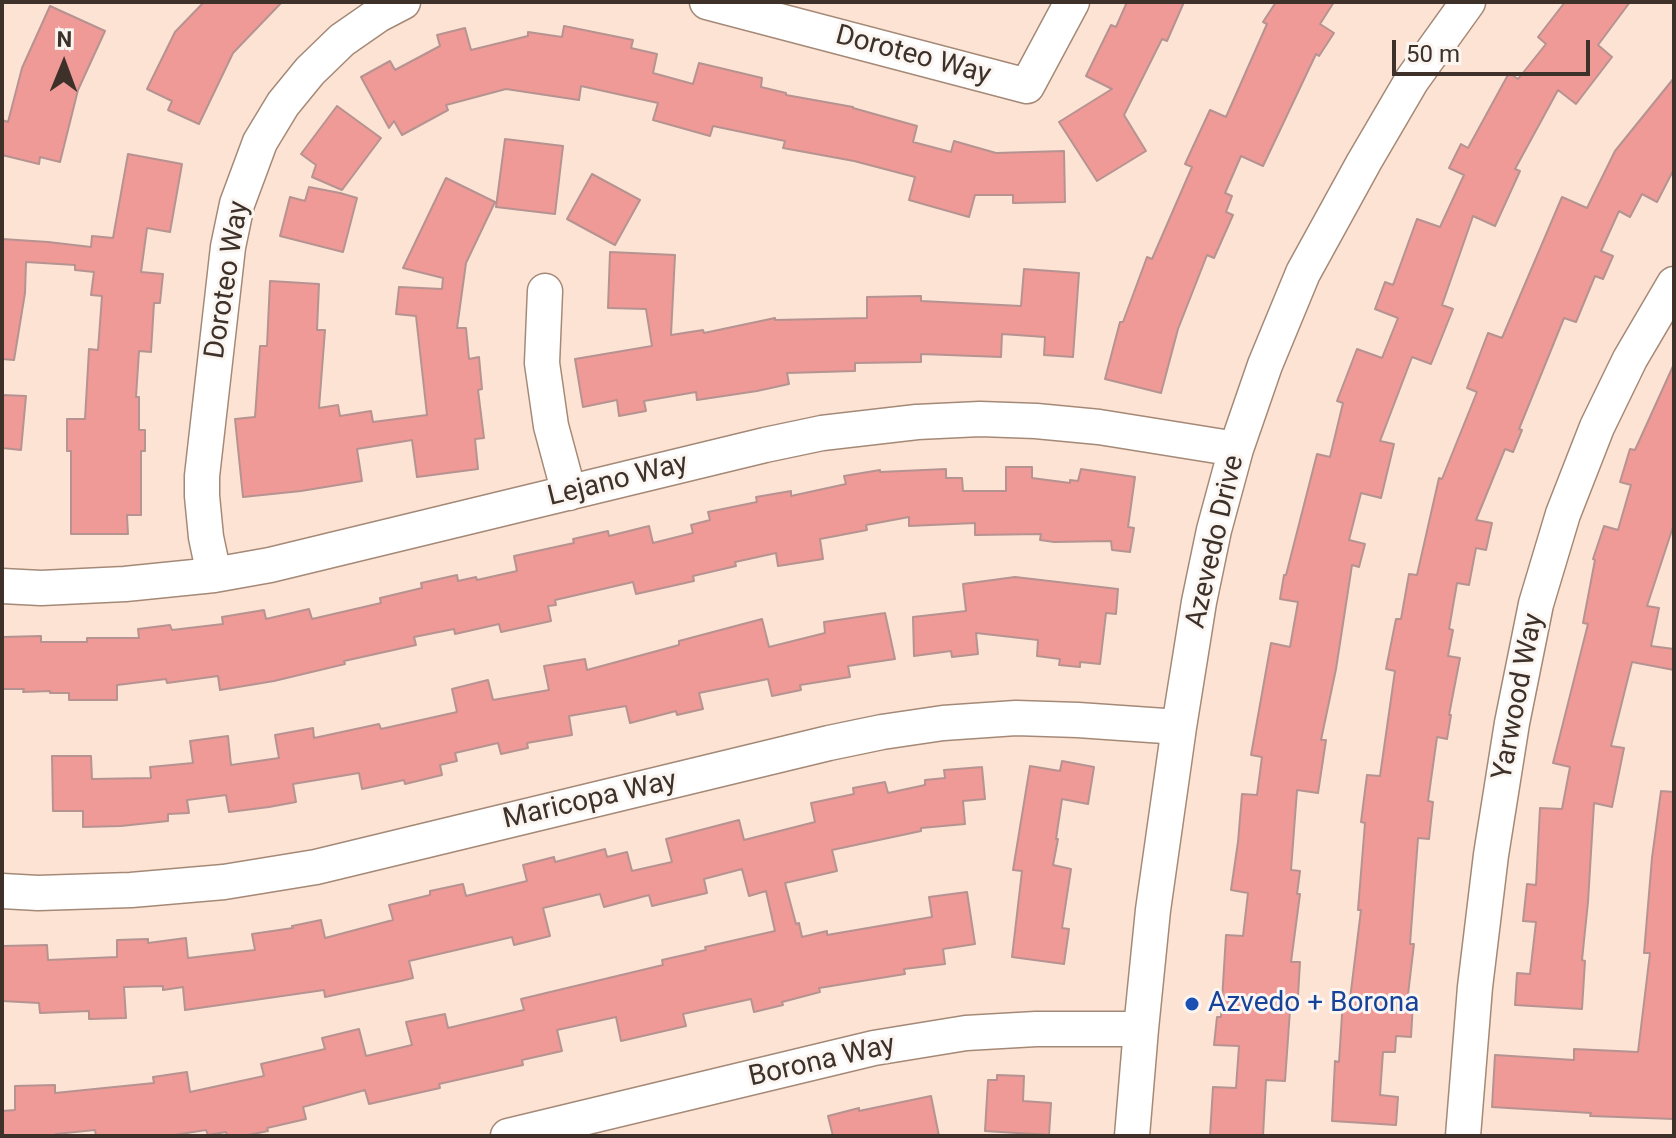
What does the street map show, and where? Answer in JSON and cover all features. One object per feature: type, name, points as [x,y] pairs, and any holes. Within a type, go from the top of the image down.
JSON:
[{"type":"street","name":"Doroteo Way","points":[[214,575],[206,537],[202,476],[228,247],[237,204],[260,142],[283,104],[301,82],[342,40],[403,2]]},
{"type":"street","name":"Doroteo Way","points":[[707,2],[1027,86],[1072,2]]},
{"type":"street","name":"Azevedo Drive","points":[[1132,1136],[1153,910],[1179,727],[1199,602],[1236,449],[1265,365],[1303,273],[1452,7]]},
{"type":"street","name":"Yarwood Way","points":[[1463,1136],[1475,987],[1491,855],[1512,723],[1536,604],[1563,514],[1597,427],[1630,359],[1674,284]]},
{"type":"street","points":[[545,291],[542,363],[551,426],[569,493]]},
{"type":"street","name":"Lejano Way","points":[[2,586],[41,588],[125,584],[214,575],[270,565],[822,433],[917,422],[980,419],[1036,421],[1099,427],[1236,449]]},
{"type":"street","name":"Maricopa Way","points":[[2,891],[131,890],[224,882],[316,867],[829,743],[928,725],[1016,718],[1179,727]]},
{"type":"street","name":"Borona Way","points":[[508,1136],[874,1048],[966,1033],[1141,1029]]},
{"type":"building","points":[[204,2],[282,2],[233,53],[199,124],[168,110],[172,101],[147,89],[175,32]]},
{"type":"building","points":[[1127,2],[1184,2],[1167,41],[1162,39],[1124,115],[1146,151],[1097,181],[1059,122],[1112,89],[1086,76],[1111,25],[1116,27]]},
{"type":"building","points":[[1276,2],[1334,2],[1320,24],[1334,33],[1319,56],[1316,54],[1263,166],[1241,156],[1225,193],[1232,196],[1226,212],[1233,215],[1214,258],[1207,255],[1178,329],[1161,393],[1105,379],[1120,322],[1123,322],[1147,257],[1152,259],[1192,167],[1185,164],[1210,110],[1226,117],[1267,24],[1263,22]]},
{"type":"building","points":[[1565,2],[1630,2],[1598,45],[1612,57],[1576,104],[1558,90],[1515,169],[1520,171],[1495,226],[1473,216],[1442,305],[1453,309],[1431,364],[1412,357],[1380,441],[1394,444],[1381,498],[1361,493],[1349,540],[1365,544],[1359,567],[1352,565],[1321,740],[1326,740],[1318,793],[1297,790],[1291,870],[1300,871],[1297,894],[1300,894],[1291,962],[1300,962],[1298,996],[1291,996],[1285,1081],[1266,1080],[1263,1136],[1210,1136],[1213,1087],[1236,1088],[1239,1046],[1214,1045],[1217,1017],[1221,1017],[1226,935],[1243,936],[1248,893],[1231,890],[1242,794],[1257,795],[1262,757],[1251,755],[1271,643],[1290,647],[1298,602],[1280,599],[1317,454],[1330,457],[1343,403],[1337,401],[1357,349],[1382,358],[1398,318],[1375,309],[1385,282],[1393,285],[1417,219],[1440,227],[1464,175],[1449,168],[1461,144],[1468,148],[1509,73],[1518,79],[1546,44],[1538,37]]},
{"type":"building","points":[[50,6],[105,31],[78,90],[60,162],[40,157],[39,164],[2,155],[2,120],[8,122],[22,68]]},
{"type":"building","points":[[564,26],[633,40],[631,48],[657,54],[653,73],[693,84],[699,63],[762,78],[761,87],[786,95],[853,107],[917,126],[913,142],[951,152],[954,141],[996,153],[1064,151],[1065,202],[1013,203],[1013,195],[975,195],[969,217],[909,200],[915,177],[854,161],[783,148],[785,141],[713,126],[710,136],[653,120],[658,103],[581,86],[579,100],[506,89],[446,105],[448,110],[402,135],[394,121],[389,128],[361,77],[390,61],[395,70],[440,46],[437,35],[465,28],[471,50],[528,36],[528,32],[562,37]]},
{"type":"building","points":[[1674,78],[1674,169],[1657,202],[1642,194],[1630,217],[1619,211],[1601,251],[1613,256],[1603,279],[1595,276],[1576,322],[1564,318],[1519,429],[1522,430],[1513,452],[1505,449],[1476,520],[1492,523],[1486,550],[1476,548],[1469,585],[1457,583],[1448,656],[1460,658],[1447,739],[1437,737],[1428,801],[1433,802],[1429,839],[1418,838],[1410,944],[1414,944],[1407,1003],[1413,1003],[1411,1037],[1396,1036],[1395,1052],[1383,1052],[1380,1095],[1398,1097],[1396,1125],[1332,1121],[1335,1061],[1339,1062],[1343,999],[1350,999],[1361,910],[1358,910],[1365,823],[1361,822],[1367,775],[1380,776],[1395,671],[1386,669],[1396,619],[1401,619],[1409,574],[1417,575],[1439,478],[1442,479],[1477,392],[1467,388],[1488,333],[1502,338],[1562,197],[1587,208],[1615,151]]},
{"type":"building","points":[[337,106],[381,138],[342,190],[312,177],[316,165],[301,154]]},
{"type":"building","points":[[505,139],[563,146],[555,214],[496,207]]},
{"type":"building","points":[[128,154],[182,164],[170,232],[147,228],[141,272],[163,274],[160,303],[154,303],[151,352],[139,351],[136,397],[139,397],[139,430],[145,430],[145,451],[141,451],[141,515],[127,515],[128,534],[71,534],[71,451],[67,451],[67,419],[85,419],[89,349],[98,350],[102,296],[91,295],[94,272],[75,270],[75,265],[26,262],[25,293],[14,360],[2,359],[2,239],[91,247],[92,236],[113,238]]},
{"type":"building","points":[[592,174],[640,200],[615,245],[567,219]]},
{"type":"building","points":[[446,178],[495,202],[466,263],[457,328],[466,328],[469,359],[479,357],[482,389],[478,390],[484,438],[475,439],[478,469],[417,477],[412,440],[357,449],[362,481],[243,497],[235,419],[255,417],[260,346],[267,346],[270,281],[319,284],[317,330],[325,330],[319,408],[338,405],[340,416],[371,411],[373,422],[427,415],[416,316],[396,314],[399,287],[442,289],[443,278],[403,268]]},
{"type":"building","points":[[309,187],[357,198],[343,252],[280,236],[290,197],[305,201]]},
{"type":"building","points":[[610,252],[675,255],[671,335],[703,330],[704,333],[775,318],[867,318],[867,297],[921,296],[921,301],[1021,306],[1024,269],[1079,273],[1073,357],[1044,355],[1045,337],[1002,334],[1001,357],[921,354],[921,362],[855,363],[855,371],[787,373],[789,384],[697,400],[696,392],[644,401],[646,411],[619,416],[617,400],[583,407],[575,359],[652,346],[646,309],[608,308]]},
{"type":"building","points":[[1674,364],[1674,524],[1647,606],[1659,608],[1651,646],[1674,649],[1674,670],[1632,662],[1611,746],[1624,748],[1612,807],[1594,803],[1582,960],[1585,961],[1582,1009],[1515,1005],[1517,973],[1530,974],[1536,922],[1523,921],[1527,884],[1536,885],[1540,808],[1562,809],[1570,767],[1553,763],[1588,624],[1583,623],[1593,559],[1604,526],[1618,530],[1631,485],[1620,482],[1630,449],[1635,450]]},
{"type":"building","points":[[2,395],[26,396],[21,450],[2,448]]},
{"type":"building","points":[[1006,467],[1032,467],[1032,478],[1070,483],[1070,480],[1078,481],[1081,469],[1135,477],[1128,527],[1134,528],[1130,552],[1112,550],[1111,541],[1054,542],[1040,540],[1041,534],[975,535],[975,523],[909,526],[909,517],[866,525],[867,530],[820,539],[823,559],[778,566],[776,553],[693,576],[694,581],[636,594],[633,582],[555,600],[556,605],[548,606],[551,621],[501,632],[499,624],[455,634],[454,629],[414,637],[416,645],[274,681],[220,690],[218,676],[167,683],[166,679],[117,685],[117,700],[69,700],[69,693],[3,689],[3,637],[41,636],[41,642],[139,638],[138,629],[170,625],[172,630],[223,624],[222,617],[264,610],[266,619],[309,609],[312,619],[381,603],[380,598],[422,588],[421,583],[457,575],[458,581],[476,577],[477,580],[517,571],[514,556],[574,543],[573,539],[608,531],[609,536],[649,526],[653,543],[693,533],[691,525],[710,520],[708,512],[757,502],[756,497],[791,491],[791,496],[846,484],[844,476],[880,470],[946,469],[946,478],[962,478],[963,491],[1006,491]]},
{"type":"building","points":[[1015,577],[1118,589],[1116,614],[1106,613],[1100,664],[1080,662],[1080,667],[1059,665],[1060,659],[1037,656],[1038,640],[976,633],[978,654],[952,657],[951,651],[914,656],[913,617],[966,611],[963,584]]},
{"type":"building","points":[[885,613],[895,659],[848,666],[850,677],[800,685],[801,690],[772,696],[768,679],[699,693],[703,709],[677,715],[676,711],[630,723],[626,706],[569,716],[572,735],[527,743],[528,748],[501,754],[498,743],[455,753],[457,761],[440,765],[442,775],[405,784],[404,780],[362,789],[359,773],[293,784],[296,802],[269,807],[229,812],[226,795],[187,800],[189,813],[168,814],[168,821],[83,827],[83,811],[53,811],[52,756],[91,756],[92,779],[151,778],[150,767],[193,763],[190,741],[228,736],[231,765],[279,758],[275,735],[313,728],[314,738],[379,724],[381,729],[457,712],[452,689],[488,680],[493,700],[549,690],[544,666],[585,659],[587,670],[762,619],[769,647],[825,633],[824,622]]},
{"type":"building","points":[[1062,761],[1094,767],[1088,804],[1062,799],[1053,865],[1071,869],[1062,928],[1069,929],[1064,964],[1012,957],[1022,871],[1013,870],[1030,766],[1060,771]]},
{"type":"building","points":[[982,767],[985,799],[963,801],[965,824],[921,828],[921,831],[832,850],[837,871],[785,883],[802,937],[932,917],[929,897],[967,892],[975,944],[943,949],[945,964],[904,969],[905,974],[819,988],[820,992],[754,1012],[751,999],[683,1014],[686,1026],[621,1041],[616,1017],[557,1030],[562,1051],[522,1060],[523,1065],[369,1104],[365,1090],[303,1107],[306,1119],[243,1136],[227,1136],[226,1132],[208,1135],[206,1130],[168,1136],[96,1136],[95,1130],[56,1136],[2,1136],[2,1111],[15,1110],[15,1086],[55,1085],[55,1093],[154,1083],[153,1077],[187,1072],[190,1092],[264,1076],[261,1064],[325,1049],[322,1038],[359,1029],[366,1056],[412,1045],[406,1022],[445,1014],[448,1028],[524,1010],[521,999],[663,965],[662,960],[775,931],[766,891],[749,896],[742,869],[704,879],[707,893],[652,906],[649,895],[604,907],[600,894],[543,908],[550,936],[514,945],[512,937],[409,961],[413,978],[401,981],[325,997],[324,990],[185,1010],[183,987],[163,990],[163,986],[124,987],[126,1018],[89,1019],[89,1011],[40,1013],[39,1003],[2,1001],[2,946],[47,945],[48,960],[117,957],[117,940],[148,939],[148,943],[186,938],[188,958],[255,950],[252,934],[321,920],[325,938],[393,920],[389,905],[430,895],[430,891],[463,884],[466,896],[527,881],[523,865],[554,857],[555,862],[605,849],[607,857],[627,852],[632,871],[672,862],[666,839],[739,820],[744,840],[815,822],[811,803],[854,794],[853,788],[885,782],[888,793],[925,785],[925,780],[945,778],[944,770]]},
{"type":"building","points":[[1661,791],[1674,792],[1674,1119],[1590,1116],[1591,1113],[1492,1107],[1495,1055],[1574,1060],[1574,1049],[1638,1052],[1650,953],[1644,953]]},
{"type":"building","points":[[997,1075],[1024,1076],[1023,1101],[1051,1103],[1049,1135],[985,1131],[988,1080],[997,1080]]},
{"type":"building","points":[[931,1096],[939,1136],[833,1136],[828,1116]]},
{"type":"place","name":"Azvedo + Borona","points":[[1192,1004]]}]
